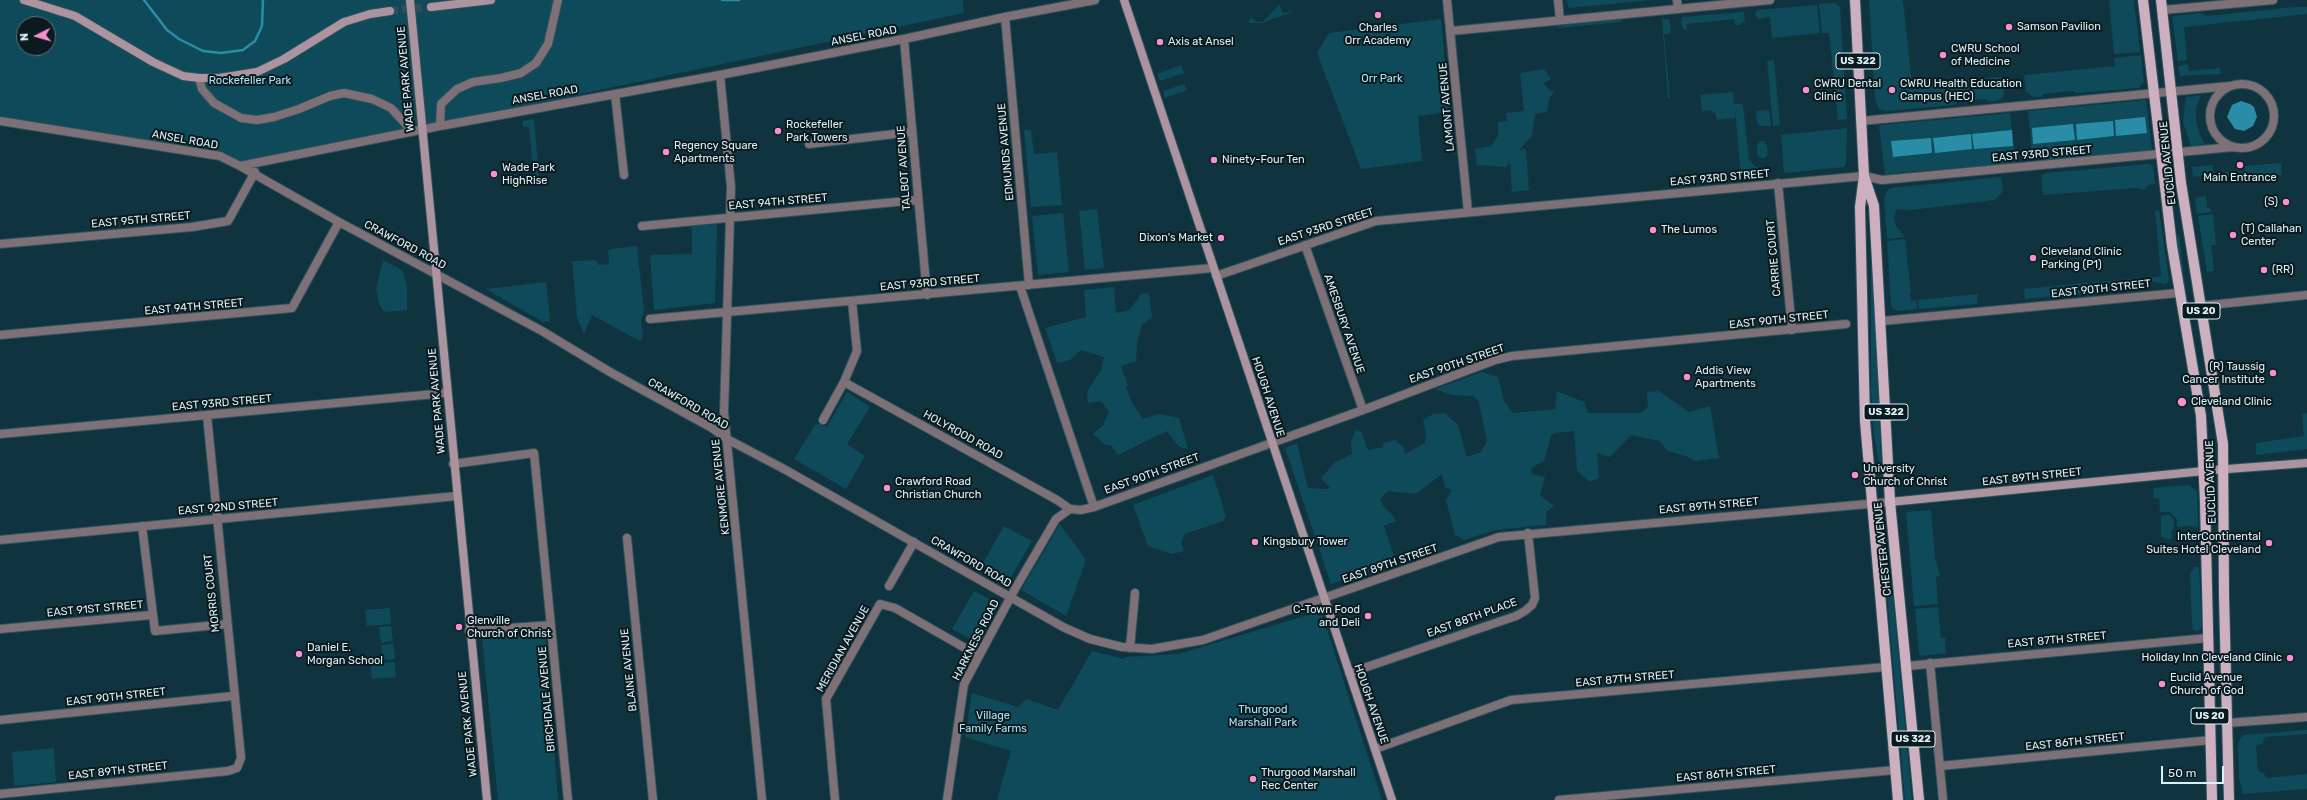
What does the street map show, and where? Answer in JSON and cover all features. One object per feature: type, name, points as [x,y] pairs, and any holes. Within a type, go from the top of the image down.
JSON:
[{"type":"main road","name":"CHESTER AVENUE","points":[[1855,0],[1864,176],[1860,207],[1865,421],[1898,800]]},
{"type":"main road","name":"EUCLID AVENUE","points":[[2143,0],[2178,292],[2201,416],[2204,471],[2212,800]]},
{"type":"main road","name":"EUCLID AVENUE","points":[[2162,5],[2179,153],[2200,306],[2224,444],[2224,595],[2229,800]]},
{"type":"main road","name":"CHESTER AVENUE","points":[[1864,176],[1874,206],[1882,321],[1890,502],[1919,800]]},
{"type":"street","points":[[24,0],[75,16],[153,62],[183,76],[199,78],[226,78],[257,72],[284,59],[344,22],[363,16],[390,11]]},
{"type":"street","name":"WADE PARK AVENUE","points":[[410,0],[446,393],[487,800]]},
{"type":"street","points":[[431,7],[491,0]]},
{"type":"street","points":[[440,126],[441,104],[457,89],[473,82],[501,78],[521,72],[536,63],[550,36],[558,0]]},
{"type":"street","name":"ANSEL ROAD","points":[[0,121],[220,156],[240,166],[422,129],[720,75],[1095,0]]},
{"type":"street","name":"HOUGH AVENUE","points":[[1124,0],[1392,800]]},
{"type":"street","name":"LAMONT AVENUE","points":[[1447,0],[1468,212]]},
{"type":"street","points":[[1558,0],[1560,20]]},
{"type":"street","points":[[1677,0],[1678,9]]},
{"type":"street","points":[[1451,31],[1770,0]]},
{"type":"street","points":[[2162,5],[2273,0]]},
{"type":"street","name":"EDMUNDS AVENUE","points":[[1005,17],[1029,285]]},
{"type":"street","name":"TALBOT AVENUE","points":[[904,39],[917,200],[927,295]]},
{"type":"street","name":"KENMORE AVENUE","points":[[720,75],[731,187],[724,412],[762,800]]},
{"type":"street","points":[[199,78],[202,89],[214,103],[242,118],[257,120],[274,117],[299,109],[330,96],[349,94],[372,99],[391,108],[412,131]]},
{"type":"street","name":"EAST 93RD STREET","points":[[650,319],[1029,285],[1215,272],[1305,245],[1376,221],[1778,183],[1864,176],[1884,180],[2233,147],[2249,147],[2263,140],[2272,127],[2274,111],[2268,97],[2256,87],[2240,84],[2154,94],[1861,121]]},
{"type":"street","points":[[2230,86],[2214,100],[2210,110],[2210,121],[2216,135],[2233,147]]},
{"type":"street","points":[[615,94],[624,175]]},
{"type":"street","points":[[809,144],[912,132]]},
{"type":"street","name":"CRAWFORD ROAD","points":[[240,166],[255,172],[339,222],[542,331],[610,372],[712,428],[727,440],[914,542],[1011,598],[1080,635],[1130,648]]},
{"type":"street","name":"EAST 95TH STREET","points":[[0,244],[192,227],[228,221],[255,172]]},
{"type":"street","name":"CARRIE COURT","points":[[1778,183],[1792,330]]},
{"type":"street","name":"EAST 94TH STREET","points":[[642,226],[917,200]]},
{"type":"street","name":"EAST 94TH STREET","points":[[0,335],[292,308],[339,222]]},
{"type":"street","name":"AMESBURY AVENUE","points":[[1305,245],[1363,410]]},
{"type":"street","points":[[1020,286],[1094,506],[1081,510],[1070,509]]},
{"type":"street","name":"EAST 90TH STREET","points":[[1882,321],[2178,292]]},
{"type":"street","points":[[2200,306],[2307,295]]},
{"type":"street","points":[[823,420],[844,382],[857,351],[852,301]]},
{"type":"street","name":"EAST 90TH STREET","points":[[1094,506],[1363,410],[1495,360],[1512,356],[1846,324]]},
{"type":"street","name":"HOLYROOD ROAD","points":[[844,382],[1057,500],[1070,509]]},
{"type":"street","name":"EAST 93RD STREET","points":[[0,434],[446,393]]},
{"type":"street","name":"MORRIS COURT","points":[[207,415],[233,696],[241,758],[237,768]]},
{"type":"street","name":"BIRCHDALE AVENUE","points":[[453,464],[534,453],[568,800]]},
{"type":"street","name":"EAST 89TH STREET","points":[[1130,648],[1164,648],[1193,642],[1325,598],[1499,537],[1528,533],[1890,502],[2204,471],[2307,463]]},
{"type":"street","name":"EAST 92ND STREET","points":[[0,540],[457,496]]},
{"type":"street","name":"HARKNESS ROAD","points":[[947,800],[964,684],[1056,519],[1070,509]]},
{"type":"street","points":[[142,526],[151,614]]},
{"type":"street","name":"EAST 88TH PLACE","points":[[1349,673],[1516,616],[1526,611],[1532,605],[1534,598],[1528,533]]},
{"type":"street","name":"BLAINE AVENUE","points":[[627,538],[653,800]]},
{"type":"street","points":[[890,586],[914,542]]},
{"type":"street","points":[[1130,648],[1135,593]]},
{"type":"street","name":"MERIDIAN AVENUE","points":[[835,800],[826,699],[880,604],[895,608],[979,656]]},
{"type":"street","name":"EAST 91ST STREET","points":[[0,629],[151,614],[155,631],[227,624]]},
{"type":"street","points":[[469,631],[551,625]]},
{"type":"street","name":"EAST 87TH STREET","points":[[1907,666],[2208,638]]},
{"type":"street","points":[[1930,663],[1943,800]]},
{"type":"street","name":"EAST 87TH STREET","points":[[1375,749],[1511,700],[1886,666]]},
{"type":"street","name":"EAST 90TH STREET","points":[[0,720],[233,696]]},
{"type":"street","points":[[2227,723],[2307,717]]},
{"type":"street","name":"EAST 86TH STREET","points":[[1940,766],[2211,740]]},
{"type":"street","name":"EAST 89TH STREET","points":[[0,794],[228,771],[237,768]]},
{"type":"street","name":"EAST 86TH STREET","points":[[1559,800],[1895,770]]},
{"type":"green space","name":"Rockefeller Park","points":[[0,0],[963,0],[964,13],[240,166],[220,156],[0,121]]},
{"type":"green space","points":[[1567,0],[1652,0],[1568,8]]},
{"type":"green space","points":[[1869,0],[1903,0],[1912,84],[2002,77],[2004,94],[2002,98],[1990,102],[1985,99],[1957,102],[1954,105],[1886,111],[1879,109],[1875,99]]},
{"type":"green space","points":[[2109,0],[2134,0],[2140,52],[2114,54]]},
{"type":"green space","points":[[1835,3],[1840,7],[1847,119],[1838,120],[1829,33],[1822,33],[1819,4]]},
{"type":"green space","points":[[1279,5],[1283,13],[1293,12],[1261,23],[1248,23],[1251,17],[1257,22],[1263,22]]},
{"type":"green space","points":[[1817,5],[1820,33],[1772,38],[1770,17],[1758,19],[1755,15],[1757,10]]},
{"type":"green space","points":[[2307,7],[2307,14],[2184,27],[2187,60],[2178,61],[2172,16],[2200,13],[2208,16]]},
{"type":"green space","points":[[1744,12],[1745,21],[1739,25],[1735,25],[1734,19],[1687,24],[1687,29],[1684,30],[1681,24],[1682,17]]},
{"type":"green space","name":"Orr Park","points":[[1441,19],[1449,112],[1418,116],[1422,161],[1361,169],[1317,53],[1329,33]]},
{"type":"green space","points":[[1621,19],[1622,22],[1557,28],[1557,26]]},
{"type":"green space","points":[[1662,19],[1668,19],[1670,21],[1671,33],[1664,35],[1670,98],[1668,98]]},
{"type":"green space","points":[[2141,55],[2144,82],[2139,88],[2076,93],[2072,91],[2043,94],[2041,97],[2034,97],[2026,92],[2024,75],[2115,66],[2114,58]]},
{"type":"green space","points":[[1774,60],[1780,125],[1773,126],[1767,61]]},
{"type":"green space","points":[[2188,64],[2189,71],[2220,68],[2221,74],[2180,76],[2178,66]]},
{"type":"green space","points":[[1181,65],[1184,73],[1160,81],[1157,74]]},
{"type":"green space","points":[[1544,69],[1551,79],[1544,83],[1547,88],[1554,92],[1549,99],[1547,112],[1535,114],[1532,136],[1519,150],[1526,149],[1529,190],[1512,192],[1510,162],[1506,167],[1477,165],[1475,149],[1491,146],[1498,136],[1498,122],[1507,121],[1506,113],[1524,111],[1520,73]]},
{"type":"green space","points":[[1184,84],[1187,90],[1165,98],[1163,91]]},
{"type":"green space","points":[[1733,92],[1734,104],[1743,104],[1749,160],[1756,167],[1768,170],[1770,173],[1741,176],[1735,110],[1735,118],[1717,120],[1716,115],[1711,110],[1702,111],[1700,95]]},
{"type":"green space","points":[[2201,95],[2196,108],[2196,120],[2199,133],[2205,144],[2191,146],[2183,122],[2186,97]]},
{"type":"green space","points":[[2146,100],[2152,151],[2044,160],[2043,153],[2032,153],[2028,111]]},
{"type":"green space","points":[[1769,110],[1771,126],[1760,126],[1757,122],[1756,111]]},
{"type":"green space","points":[[2010,113],[2016,163],[1885,174],[1879,127],[1881,125]]},
{"type":"green space","points":[[534,119],[539,177],[534,181],[529,127],[523,127],[523,121]]},
{"type":"green space","points":[[1847,128],[1846,164],[1844,167],[1784,173],[1781,135]]},
{"type":"green space","points":[[1024,130],[1031,130],[1034,154],[1057,152],[1062,205],[1031,207]]},
{"type":"green space","points":[[1760,141],[1764,141],[1767,145],[1768,155],[1763,159],[1757,155],[1757,146]]},
{"type":"green space","points":[[2281,163],[2282,175],[2221,178],[2221,173],[2245,171],[2245,166]]},
{"type":"green space","points":[[2148,164],[2153,166],[2155,184],[2148,185],[2145,190],[2136,188],[2043,195],[2041,175],[2047,173]]},
{"type":"green space","points":[[2213,165],[2214,174],[2193,177],[2192,167]]},
{"type":"green space","points":[[2001,177],[2003,191],[1995,200],[1910,210],[1897,209],[1894,217],[1896,226],[1905,237],[1887,239],[1884,199],[1887,191],[1891,188]]},
{"type":"green space","points":[[2206,196],[2207,208],[2210,208],[2211,212],[2197,214],[2195,198]]},
{"type":"green space","points":[[1097,209],[1104,268],[1085,270],[1079,211]]},
{"type":"green space","points":[[2159,210],[2169,280],[2164,284],[2143,279],[2161,276],[2155,211]]},
{"type":"green space","points":[[1063,213],[1069,272],[1038,275],[1032,216]]},
{"type":"green space","points":[[2213,214],[2216,245],[2211,245],[2214,271],[2207,272],[2198,216]]},
{"type":"green space","points":[[717,224],[715,303],[654,310],[650,255],[692,254],[692,225]]},
{"type":"green space","points":[[2175,235],[2179,235],[2192,342]]},
{"type":"green space","points":[[1905,239],[1911,293],[1909,294],[1912,301],[1916,300],[1917,309],[1898,311],[1893,309],[1891,304],[1887,241]]},
{"type":"green space","points":[[637,246],[644,310],[641,320],[643,336],[640,341],[592,315],[584,334],[577,318],[572,261],[595,260],[599,265],[609,264],[608,251],[611,249]]},
{"type":"green space","points":[[1871,248],[1882,468],[1880,469],[1873,428],[1871,391]]},
{"type":"green space","points":[[383,260],[402,270],[407,285],[407,310],[384,312],[379,304],[376,289]]},
{"type":"green space","points":[[2140,278],[2135,288],[2025,299],[2024,289]]},
{"type":"green space","points":[[546,282],[550,321],[543,322],[486,289]]},
{"type":"green space","points":[[1114,287],[1116,313],[1130,310],[1141,294],[1149,293],[1152,317],[1142,325],[1137,342],[1136,361],[1121,366],[1128,385],[1126,387],[1131,401],[1143,419],[1159,414],[1179,418],[1188,449],[1179,447],[1167,431],[1118,455],[1112,446],[1104,444],[1093,434],[1103,425],[1109,412],[1101,401],[1088,403],[1087,392],[1101,370],[1104,357],[1081,350],[1070,360],[1057,363],[1045,328],[1086,317],[1084,290]]},
{"type":"green space","points":[[1978,294],[1977,304],[1919,309],[1918,300]]},
{"type":"green space","points":[[1482,372],[1498,377],[1504,401],[1513,413],[1555,409],[1557,391],[1584,402],[1588,413],[1640,413],[1648,408],[1647,392],[1659,391],[1689,412],[1710,406],[1719,458],[1695,461],[1686,456],[1668,451],[1659,441],[1631,435],[1610,457],[1597,453],[1599,478],[1590,482],[1577,471],[1574,431],[1555,433],[1551,436],[1544,461],[1531,468],[1532,474],[1545,477],[1540,495],[1554,506],[1546,512],[1546,525],[1495,530],[1464,540],[1455,535],[1446,500],[1452,490],[1445,487],[1442,474],[1416,494],[1388,491],[1380,499],[1384,507],[1396,521],[1384,526],[1396,562],[1331,584],[1285,448],[1297,443],[1308,488],[1327,489],[1330,488],[1321,478],[1335,462],[1352,454],[1351,442],[1356,429],[1362,433],[1368,450],[1383,447],[1383,443],[1395,440],[1404,448],[1405,454],[1425,443],[1426,435],[1423,420],[1433,414],[1445,413],[1458,425],[1467,457],[1481,452],[1487,441],[1479,402],[1473,396],[1452,395],[1435,389]]},
{"type":"green space","points":[[847,392],[870,407],[847,444],[865,456],[846,489],[794,459],[816,423],[827,427]]},
{"type":"green space","points":[[2307,413],[2307,449],[2256,455],[2256,443],[2304,436],[2302,414]]},
{"type":"green space","points":[[1213,475],[1226,516],[1223,521],[1185,534],[1181,543],[1184,551],[1172,554],[1148,546],[1133,505]]},
{"type":"green space","points":[[2188,485],[2197,491],[2198,528],[2192,526],[2177,527],[2177,519],[2169,512],[2160,512],[2159,498],[2154,499],[2153,488]]},
{"type":"green space","points":[[1931,510],[1935,558],[1940,576],[1936,577],[1938,604],[1914,606],[1906,512]]},
{"type":"green space","points":[[2169,514],[2174,520],[2174,528],[2171,532],[2172,539],[2164,539],[2164,537],[2161,537],[2161,516]]},
{"type":"green space","points":[[1060,524],[1086,560],[1066,616],[1021,590]]},
{"type":"green space","points":[[1004,526],[1032,541],[1008,582],[981,567]]},
{"type":"green space","points":[[1882,538],[1891,575],[1912,800],[1905,800]]},
{"type":"green space","points":[[2195,567],[2199,567],[2202,627],[2198,631],[2193,630],[2192,624],[2190,573]]},
{"type":"green space","points":[[974,591],[997,603],[974,641],[952,629]]},
{"type":"green space","points":[[1938,607],[1941,638],[1945,638],[1946,653],[1921,656],[1919,653],[1915,609]]},
{"type":"green space","points":[[390,608],[391,624],[367,626],[365,610]]},
{"type":"green space","name":"Thurgood Marshall Park","points":[[1321,611],[1382,800],[997,800],[1011,751],[965,737],[972,693],[1018,707],[1027,699],[1058,710],[1092,651],[1124,659],[1125,657],[1179,654]]},
{"type":"green space","points":[[391,626],[393,641],[381,643],[379,627]]},
{"type":"green space","points":[[545,632],[558,800],[498,800],[482,638]]},
{"type":"green space","points":[[393,644],[395,659],[383,660],[381,645]]},
{"type":"green space","points":[[395,662],[396,677],[372,679],[370,663]]},
{"type":"green space","points":[[2307,730],[2307,734],[2265,737],[2262,744],[2256,746],[2258,771],[2264,773],[2266,778],[2307,774],[2307,789],[2243,794],[2239,778],[2238,743],[2243,735]]},
{"type":"green space","points":[[54,748],[56,782],[14,786],[12,752]]},
{"type":"shaded area","points":[[2241,101],[2254,107],[2257,117],[2253,126],[2244,131],[2235,129],[2227,117],[2232,105]]},
{"type":"shaded area","points":[[2145,117],[2147,133],[2116,136],[2115,120]]},
{"type":"shaded area","points":[[2113,121],[2114,136],[2077,140],[2076,124]]},
{"type":"shaded area","points":[[2073,124],[2075,140],[2033,144],[2032,128]]},
{"type":"shaded area","points":[[2012,130],[2013,146],[1974,149],[1972,134]]},
{"type":"shaded area","points":[[1971,134],[1972,149],[1935,153],[1933,138]]},
{"type":"shaded area","points":[[1931,138],[1932,153],[1893,157],[1891,141]]},
{"type":"waterway","points":[[144,0],[167,30],[179,39],[203,51],[221,53],[243,50],[255,41],[262,26],[263,0]]},
{"type":"waterway","points":[[722,0],[739,0]]},
{"type":"tunnel","points":[[390,11],[431,7]]},
{"type":"place","name":"Charles Orr Academy","points":[[1378,15]]},
{"type":"place","name":"Samson Pavilion","points":[[2009,27]]},
{"type":"place","name":"Axis at Ansel","points":[[1160,42]]},
{"type":"place","name":"CWRU School of Medicine","points":[[1943,55]]},
{"type":"place","name":"CWRU Dental Clinic","points":[[1806,90]]},
{"type":"place","name":"CWRU Health Education Campus (HEC)","points":[[1892,90]]},
{"type":"place","name":"Rockefeller Park Towers","points":[[778,131]]},
{"type":"place","name":"Regency Square Apartments","points":[[666,152]]},
{"type":"place","name":"Ninety-Four Ten","points":[[1214,160]]},
{"type":"place","name":"Main Entrance","points":[[2240,165]]},
{"type":"place","name":"Wade Park HighRise","points":[[494,174]]},
{"type":"place","name":"(S)","points":[[2286,202]]},
{"type":"place","name":"The Lumos","points":[[1653,230]]},
{"type":"place","name":"(T) Callahan Center","points":[[2233,235]]},
{"type":"place","name":"Dixon's Market","points":[[1221,238]]},
{"type":"place","name":"Cleveland Clinic Parking (P1)","points":[[2033,258]]},
{"type":"place","name":"(RR)","points":[[2264,270]]},
{"type":"place","name":"(R) Taussig Cancer Institute","points":[[2273,373]]},
{"type":"place","name":"Addis View Apartments","points":[[1687,377]]},
{"type":"place","name":"Cleveland Clinic","points":[[2182,402]]},
{"type":"place","name":"University Church of Christ","points":[[1855,475]]},
{"type":"place","name":"Crawford Road Christian Church","points":[[887,488]]},
{"type":"place","name":"Kingsbury Tower","points":[[1255,542]]},
{"type":"place","name":"InterContinental Suites Hotel Cleveland","points":[[2269,543]]},
{"type":"place","name":"C-Town Food and Deli","points":[[1368,616]]},
{"type":"place","name":"Glenville Church of Christ","points":[[459,627]]},
{"type":"place","name":"Daniel E. Morgan School","points":[[299,654]]},
{"type":"place","name":"Holiday Inn Cleveland Clinic","points":[[2290,658]]},
{"type":"place","name":"Euclid Avenue Church of God","points":[[2162,684]]},
{"type":"place","name":"Thurgood Marshall Rec Center","points":[[1253,779]]},
{"type":"park label","name":"Village Family Farms","points":[[993,722]]}]
